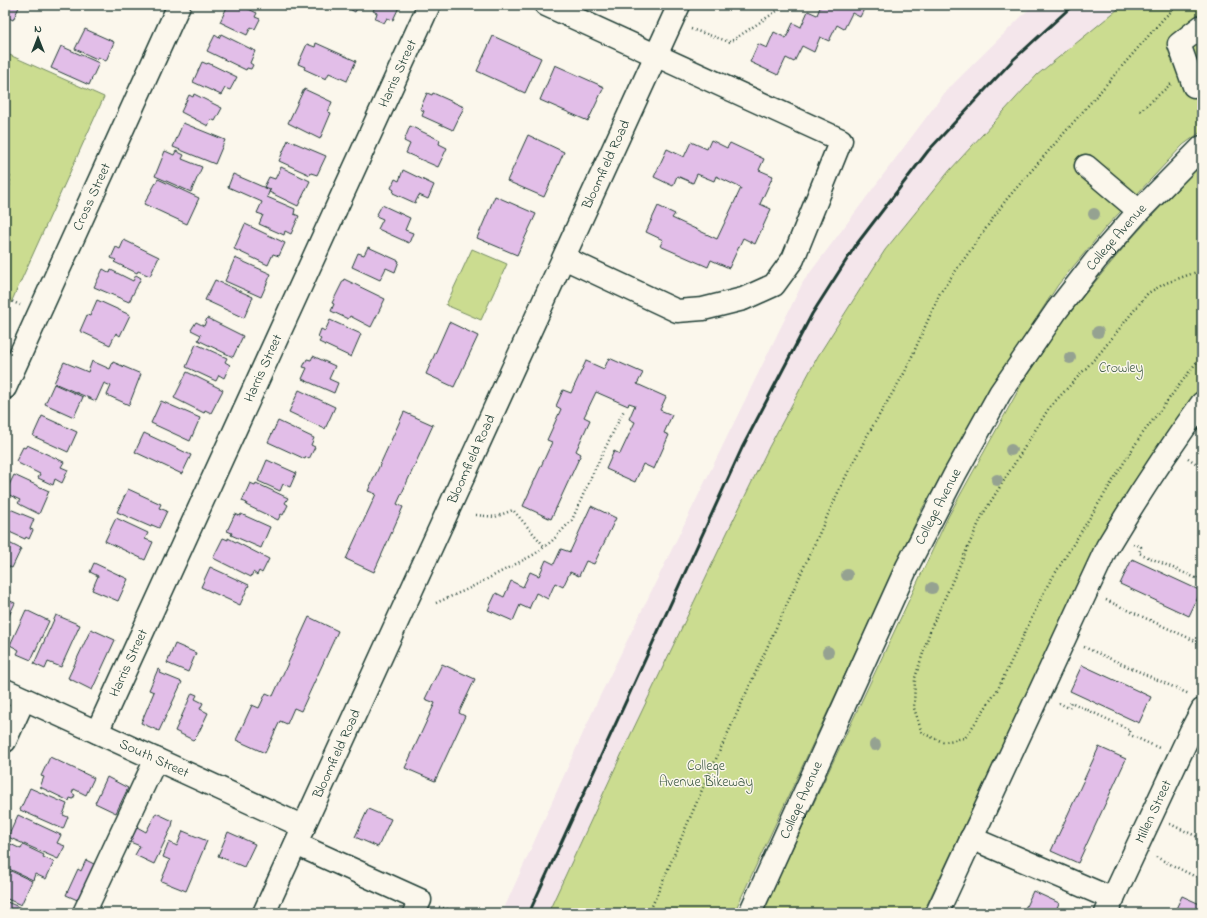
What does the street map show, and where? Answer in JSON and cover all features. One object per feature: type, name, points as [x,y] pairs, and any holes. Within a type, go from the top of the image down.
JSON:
[{"type":"street","name":"Cross Street","points":[[5,388],[179,5]]},
{"type":"street","name":"Harris Street","points":[[97,732],[429,5]]},
{"type":"street","points":[[546,5],[841,140],[793,259],[774,285],[743,299],[703,309],[677,311],[564,258]]},
{"type":"street","name":"Bloomfield Road","points":[[264,913],[676,12]]},
{"type":"street","points":[[1199,88],[1178,44],[1202,26]]},
{"type":"street","name":"College Avenue","points":[[750,913],[907,567],[955,474],[1000,393],[1057,310],[1096,260],[1139,211],[1202,147]]},
{"type":"street","points":[[1086,166],[1139,211]]},
{"type":"street","points":[[937,913],[1107,547],[1166,453],[1202,403]]},
{"type":"street","name":"South Street","points":[[5,690],[156,759],[420,900],[414,913]]},
{"type":"street","points":[[5,741],[24,699]]},
{"type":"street","name":"Millen Street","points":[[1109,906],[1190,730],[1197,702]]},
{"type":"street","points":[[84,913],[156,759]]},
{"type":"street","points":[[971,838],[1109,906]]},
{"type":"path","points":[[676,12],[695,32],[730,42],[786,5]]},
{"type":"path","points":[[649,913],[705,783],[841,486],[868,434],[905,372],[940,293],[1006,200],[1164,18],[1178,5]]},
{"type":"path","points":[[1140,111],[1171,84]]},
{"type":"path","points":[[5,161],[10,178],[5,220]]},
{"type":"path","points":[[1202,270],[1166,283],[1148,293],[1100,353],[1049,408],[983,514],[932,628],[915,678],[914,708],[922,733],[943,742],[965,738],[998,689],[1046,588],[1140,437],[1202,355]]},
{"type":"path","points":[[436,603],[468,589],[535,554],[552,541],[572,520],[624,410]]},
{"type":"path","points":[[476,515],[495,517],[513,510],[545,547]]},
{"type":"path","points":[[1114,535],[1140,547],[1139,554],[1198,579],[1201,575],[1202,576]]},
{"type":"path","points":[[1087,591],[1202,644]]},
{"type":"path","points":[[1065,638],[1197,702]]},
{"type":"path","points":[[1039,694],[1069,708],[1071,702],[1130,730],[1128,734],[1159,748]]},
{"type":"path","points":[[1168,823],[1202,839]]},
{"type":"path","points":[[1153,855],[1202,880]]},
{"type":"shaded area","points":[[1033,5],[1123,5],[1037,75],[950,170],[885,250],[818,356],[769,447],[630,736],[548,913],[502,913],[597,702],[803,282],[946,91]]},
{"type":"green space","name":"College Avenue Bikeway","points":[[1123,5],[1202,5],[1202,131],[1183,145],[1106,227],[1058,285],[1011,357],[922,509],[734,913],[548,913],[630,736],[769,447],[818,356],[885,250],[950,170],[1037,75]]},
{"type":"green space","points":[[5,53],[104,97],[5,316]]},
{"type":"green space","name":"Crowley","points":[[1202,165],[1202,387],[1187,404],[1107,524],[923,913],[762,913],[948,517],[1024,380],[1064,319],[1130,240],[1189,176]]},
{"type":"green space","points":[[472,249],[507,264],[481,320],[446,305]]},
{"type":"building","points":[[5,5],[20,5],[13,20],[5,16]]},
{"type":"building","points":[[110,5],[125,5],[120,9]]},
{"type":"building","points":[[228,5],[240,5],[257,13],[255,17],[260,19],[255,29],[251,27],[247,35],[220,22]]},
{"type":"building","points":[[314,5],[328,5],[325,10]]},
{"type":"building","points":[[359,5],[355,12],[344,6]]},
{"type":"building","points":[[376,5],[400,5],[393,20],[387,18],[384,23],[375,19],[377,13],[373,11]]},
{"type":"building","points":[[821,5],[866,5],[860,17],[852,13],[844,29],[837,25],[829,41],[820,37],[814,52],[802,46],[794,62],[786,58],[778,75],[750,62],[758,44],[767,48],[774,32],[786,38],[793,23],[801,27],[808,11],[817,15]]},
{"type":"building","points":[[85,29],[114,42],[106,61],[98,57],[97,59],[75,49]]},
{"type":"building","points":[[221,34],[255,51],[250,63],[253,65],[251,69],[247,68],[246,70],[207,51],[215,35],[219,38]]},
{"type":"building","points":[[493,36],[541,58],[525,93],[477,71]]},
{"type":"building","points":[[316,43],[356,61],[347,81],[329,73],[326,79],[304,69],[305,67],[298,64],[307,44],[315,47]]},
{"type":"building","points":[[61,46],[99,63],[89,85],[51,68]]},
{"type":"building","points":[[202,62],[208,63],[237,77],[230,90],[225,88],[221,95],[193,82]]},
{"type":"building","points":[[555,65],[604,87],[588,121],[540,100]]},
{"type":"building","points":[[304,89],[332,102],[328,112],[331,113],[320,139],[288,123]]},
{"type":"building","points":[[427,93],[432,95],[433,93],[464,107],[453,130],[422,116],[424,111],[420,109]]},
{"type":"building","points":[[194,94],[222,108],[215,121],[211,119],[208,126],[181,112],[189,95],[193,97]]},
{"type":"building","points":[[183,123],[225,140],[215,164],[173,147]]},
{"type":"building","points":[[410,126],[440,140],[439,144],[447,148],[438,167],[406,153],[410,144],[404,141]]},
{"type":"building","points":[[528,135],[564,152],[544,197],[507,181]]},
{"type":"building","points":[[288,140],[326,156],[317,175],[311,173],[310,175],[279,161]]},
{"type":"building","points":[[711,140],[727,148],[730,143],[764,159],[759,170],[773,176],[760,204],[771,209],[755,244],[743,238],[729,268],[711,260],[708,267],[660,246],[663,240],[646,232],[658,206],[675,214],[672,218],[717,239],[741,188],[716,176],[714,181],[697,174],[693,183],[677,176],[673,186],[654,177],[667,149],[684,157],[691,142],[707,149]]},
{"type":"building","points":[[165,151],[174,155],[176,151],[184,155],[182,159],[202,167],[191,192],[155,176]]},
{"type":"building","points":[[281,167],[310,181],[298,206],[269,192],[271,189],[264,187],[269,177],[275,179]]},
{"type":"building","points":[[403,170],[434,185],[428,199],[419,195],[415,203],[393,193],[394,190],[391,188],[395,179],[399,181]]},
{"type":"building","points":[[233,174],[270,190],[267,197],[295,209],[294,214],[299,216],[291,234],[285,231],[284,235],[259,224],[263,215],[257,213],[262,202],[228,187]]},
{"type":"building","points":[[158,179],[199,198],[187,224],[144,204]]},
{"type":"building","points":[[495,196],[536,214],[517,255],[477,238]]},
{"type":"building","points":[[382,205],[410,218],[405,230],[413,233],[409,243],[378,229],[383,219],[376,216]]},
{"type":"building","points":[[245,224],[285,243],[279,256],[273,254],[268,265],[234,249]]},
{"type":"building","points":[[124,240],[159,257],[150,276],[138,271],[137,273],[114,262],[116,260],[111,258],[116,247],[120,249]]},
{"type":"building","points":[[368,247],[399,261],[395,272],[386,268],[380,280],[352,267],[358,253],[364,255]]},
{"type":"building","points":[[235,258],[271,274],[261,297],[225,281]]},
{"type":"building","points":[[103,269],[110,273],[111,270],[133,281],[136,275],[141,278],[129,302],[94,287]]},
{"type":"building","points":[[344,279],[385,299],[371,327],[350,316],[348,319],[331,311],[334,304],[332,303]]},
{"type":"building","points":[[215,280],[253,297],[244,318],[205,300]]},
{"type":"building","points":[[97,300],[130,315],[120,336],[116,333],[110,345],[80,331],[87,315],[90,316]]},
{"type":"building","points":[[207,318],[243,336],[233,357],[198,340],[201,335],[191,330],[196,322],[204,326]]},
{"type":"building","points":[[330,320],[361,334],[351,357],[319,342],[321,339],[318,337],[321,329],[325,331]]},
{"type":"building","points":[[449,322],[478,336],[454,387],[426,374]]},
{"type":"building","points":[[196,344],[227,358],[225,362],[230,365],[224,378],[219,375],[216,381],[186,367]]},
{"type":"building","points":[[313,356],[335,366],[329,379],[338,383],[334,393],[302,379],[307,368],[303,367],[307,359],[311,360]]},
{"type":"building","points":[[609,358],[643,373],[637,384],[666,397],[660,410],[672,415],[664,433],[669,435],[654,469],[643,464],[635,482],[606,469],[614,451],[620,454],[635,422],[629,419],[635,405],[629,403],[628,406],[596,392],[584,417],[590,420],[576,451],[581,454],[551,519],[523,506],[552,442],[547,440],[561,409],[556,406],[563,390],[571,393],[586,361],[604,369]]},
{"type":"building","points":[[92,361],[110,369],[113,362],[141,374],[129,405],[107,395],[111,386],[104,383],[96,401],[54,383],[64,362],[88,372]]},
{"type":"building","points":[[187,372],[223,390],[211,413],[205,410],[204,413],[174,398]]},
{"type":"building","points":[[54,384],[83,397],[74,417],[45,404]]},
{"type":"building","points":[[299,390],[335,407],[325,429],[289,412]]},
{"type":"building","points":[[161,401],[200,418],[190,441],[151,423]]},
{"type":"building","points":[[404,412],[433,425],[397,504],[403,507],[374,572],[346,559],[376,494],[368,491]]},
{"type":"building","points":[[42,416],[77,432],[68,452],[33,436]]},
{"type":"building","points":[[278,421],[314,438],[311,445],[315,447],[309,459],[306,457],[305,459],[268,442]]},
{"type":"building","points":[[144,433],[191,455],[182,474],[135,452]]},
{"type":"building","points":[[27,445],[64,462],[61,467],[68,470],[62,483],[55,479],[53,485],[38,478],[40,474],[16,461],[23,447],[25,448]]},
{"type":"building","points":[[267,460],[296,473],[290,487],[283,484],[280,491],[258,481]]},
{"type":"building","points":[[14,475],[49,491],[39,514],[18,503],[20,500],[5,493]]},
{"type":"building","points":[[250,483],[255,485],[256,483],[288,498],[285,503],[288,505],[283,515],[281,514],[278,520],[246,505],[247,503],[242,501]]},
{"type":"building","points":[[128,489],[161,504],[159,508],[167,511],[159,528],[152,525],[151,527],[117,512]]},
{"type":"building","points":[[591,506],[616,518],[594,564],[586,561],[579,576],[570,572],[563,587],[555,583],[548,599],[536,593],[529,609],[520,605],[513,621],[488,610],[496,593],[504,597],[511,581],[523,587],[530,572],[539,576],[546,560],[554,564],[561,549],[570,552]]},
{"type":"building","points":[[5,507],[34,519],[30,529],[33,530],[29,539],[26,537],[25,539],[5,530]]},
{"type":"building","points":[[235,514],[240,516],[241,514],[270,527],[261,548],[231,535],[232,533],[227,531]]},
{"type":"building","points":[[116,518],[148,533],[145,539],[153,542],[145,560],[105,541]]},
{"type":"building","points":[[1202,524],[1202,537],[1197,535]]},
{"type":"building","points":[[223,538],[228,540],[228,538],[269,559],[262,573],[259,571],[257,575],[253,572],[251,577],[213,558]]},
{"type":"building","points":[[5,541],[21,549],[12,568],[5,565]]},
{"type":"building","points":[[1132,559],[1201,591],[1189,616],[1120,584]]},
{"type":"building","points":[[94,563],[128,579],[118,601],[92,590],[98,576],[90,572]]},
{"type":"building","points":[[210,567],[249,585],[240,605],[201,587]]},
{"type":"building","points":[[5,599],[15,603],[5,624]]},
{"type":"building","points":[[26,610],[49,621],[31,660],[17,654],[19,650],[10,645]]},
{"type":"building","points":[[56,615],[80,625],[61,667],[48,662],[45,669],[34,664]]},
{"type":"building","points":[[309,617],[338,631],[301,711],[294,708],[287,724],[280,721],[265,753],[236,740],[252,705],[259,708],[266,693],[273,696]]},
{"type":"building","points":[[91,629],[115,640],[92,690],[68,678]]},
{"type":"building","points":[[175,644],[196,653],[188,672],[167,663]]},
{"type":"building","points":[[442,664],[475,679],[459,713],[465,716],[435,781],[405,768],[435,703],[425,699]]},
{"type":"building","points":[[1082,665],[1151,697],[1139,723],[1070,691]]},
{"type":"building","points":[[158,669],[161,671],[160,673],[182,682],[159,731],[141,723],[154,692],[149,690]]},
{"type":"building","points":[[192,693],[197,695],[195,699],[203,703],[200,709],[208,713],[197,736],[193,740],[175,731]]},
{"type":"building","points":[[1099,747],[1126,759],[1078,863],[1051,851]]},
{"type":"building","points":[[50,757],[94,778],[86,795],[74,789],[72,793],[75,795],[73,799],[70,798],[69,801],[40,787],[44,777],[41,776]]},
{"type":"building","points":[[107,777],[128,788],[116,813],[95,803]]},
{"type":"building","points":[[30,788],[67,804],[63,815],[68,817],[63,829],[20,810]]},
{"type":"building","points":[[368,809],[391,819],[378,847],[355,837]]},
{"type":"building","points":[[156,813],[173,821],[154,864],[135,855],[140,846],[130,842],[137,827],[146,832]]},
{"type":"building","points":[[18,815],[61,835],[57,843],[65,846],[58,859],[8,837]]},
{"type":"building","points":[[183,831],[207,841],[186,891],[161,881],[170,860],[163,857],[169,842],[177,846]]},
{"type":"building","points":[[228,832],[255,844],[244,867],[218,856]]},
{"type":"building","points":[[6,842],[21,849],[23,845],[44,855],[43,857],[54,862],[46,879],[35,874],[33,880],[5,867]]},
{"type":"building","points":[[86,860],[96,865],[82,902],[66,895],[78,869],[81,871]]},
{"type":"building","points":[[11,871],[32,881],[21,905],[5,898],[5,875],[8,876]]},
{"type":"building","points":[[1033,891],[1059,903],[1055,913],[1023,913]]},
{"type":"building","points":[[1182,896],[1202,905],[1202,913],[1174,913]]},
{"type":"building","points":[[5,901],[21,908],[19,913],[5,913]]},
{"type":"building","points":[[314,908],[325,913],[312,913]]},
{"type":"railway","points":[[529,913],[742,448],[812,314],[856,245],[928,151],[1013,60],[1073,5]]}]
